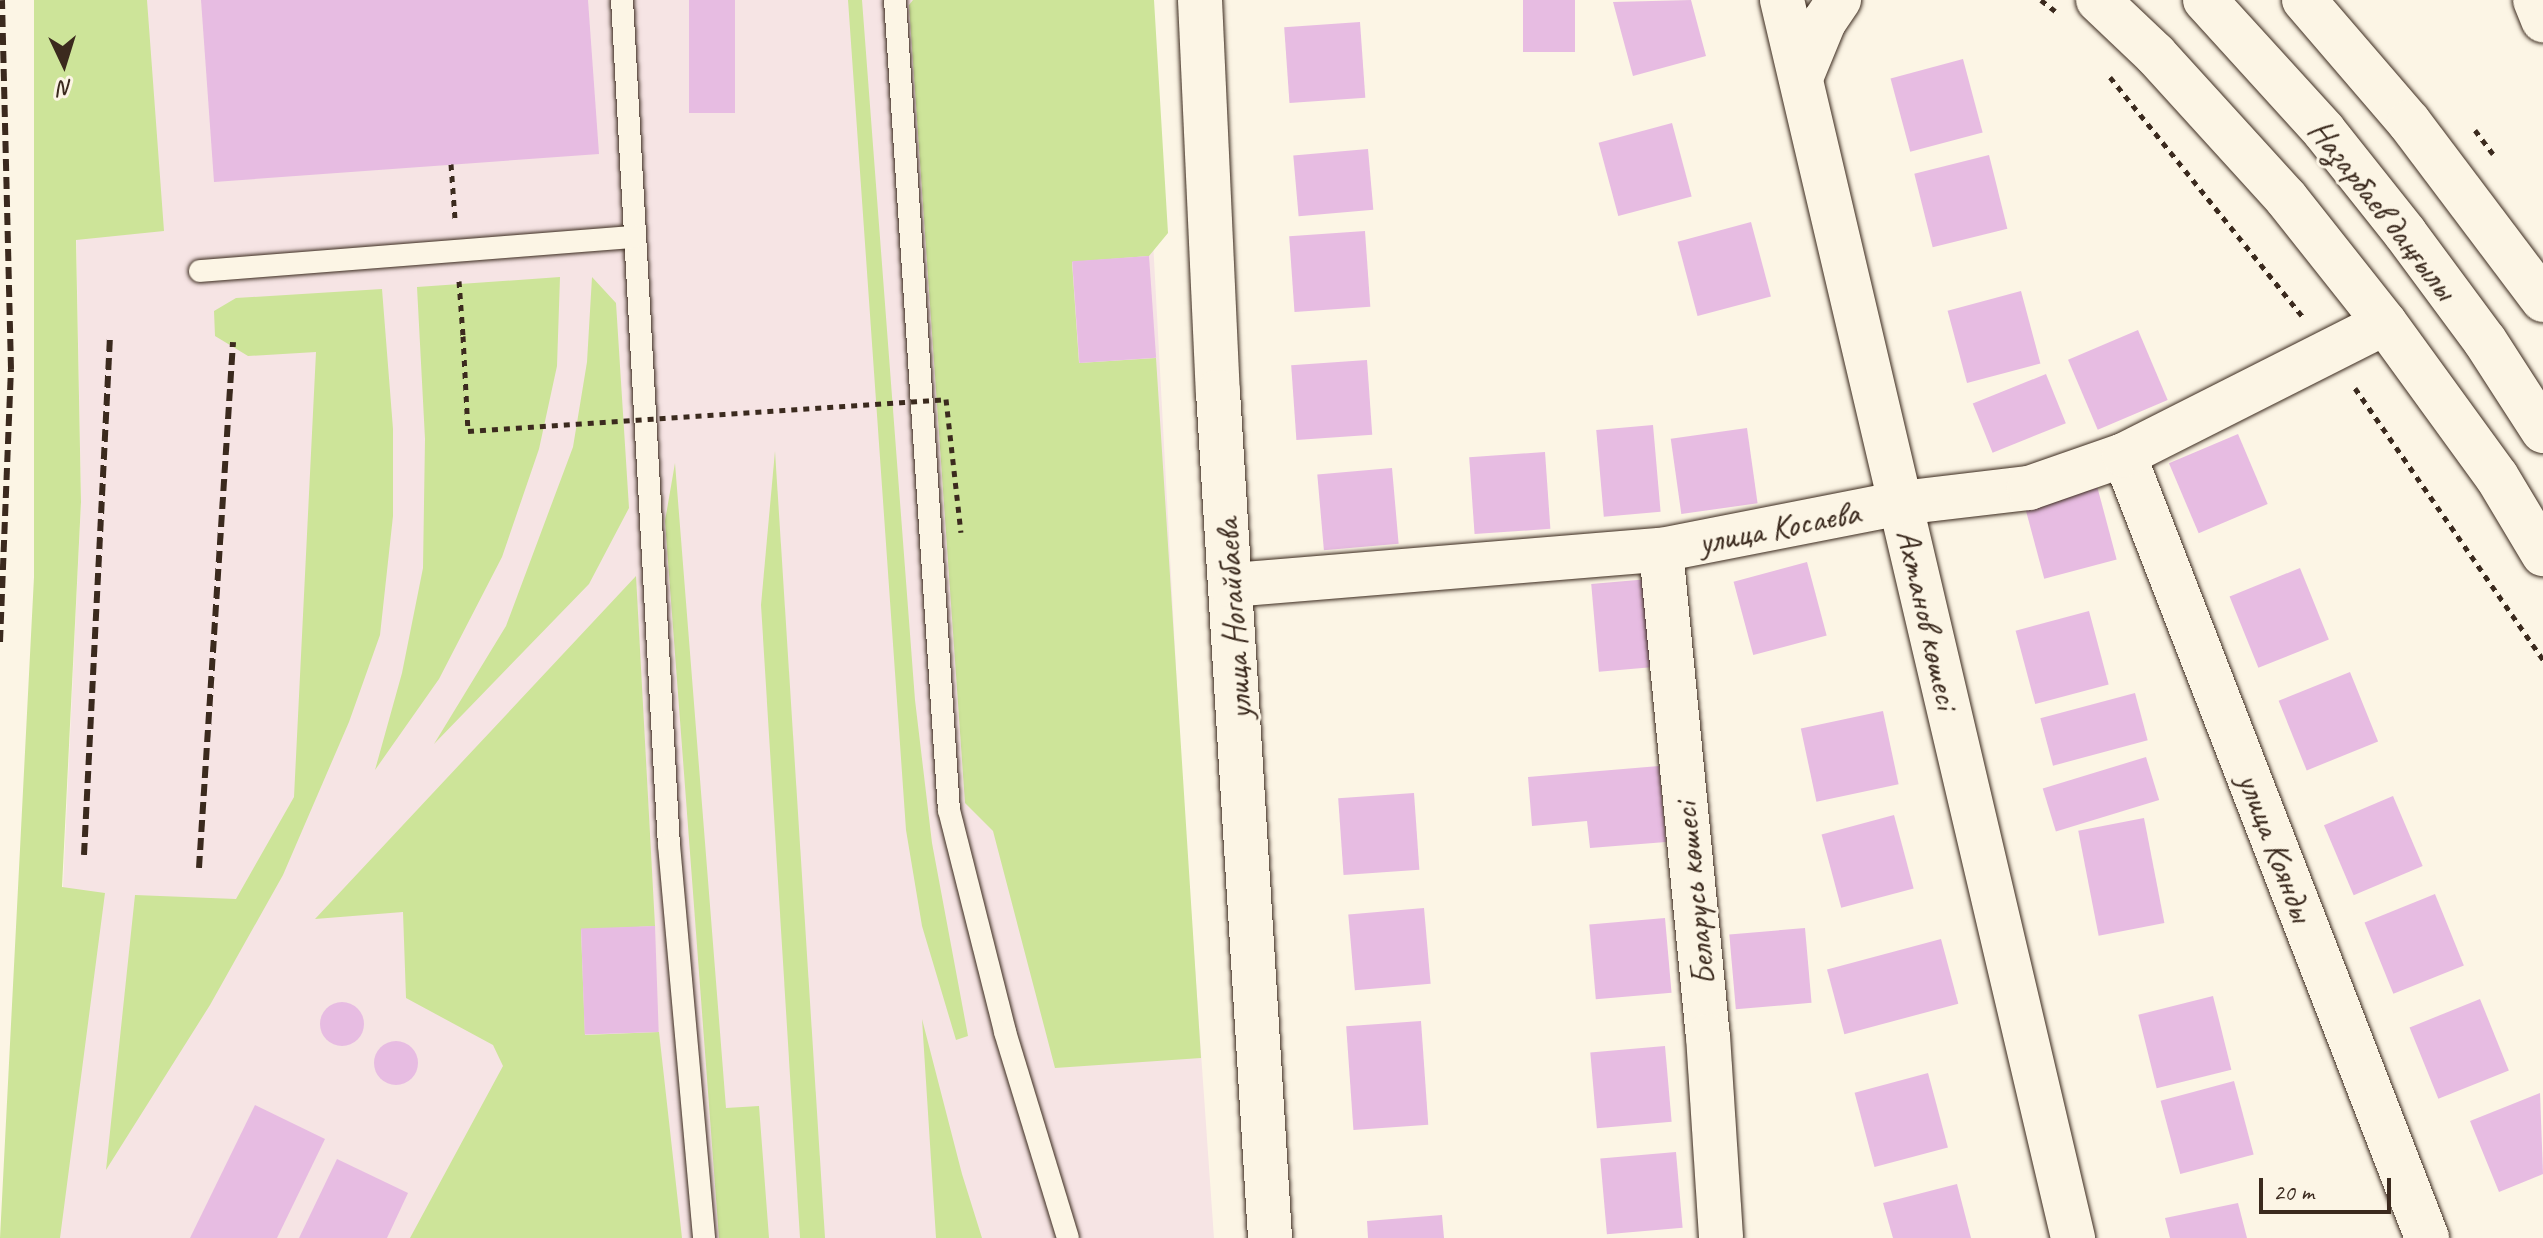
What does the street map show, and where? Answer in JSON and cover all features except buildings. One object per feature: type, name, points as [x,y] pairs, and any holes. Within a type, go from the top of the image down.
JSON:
[{"type":"street","name":"улица Ногайбаева","points":[[1200,0],[1270,1238]]},
{"type":"street","name":"Ахтанов көшесі","points":[[1782,0],[2073,1238]]},
{"type":"street","points":[[1801,78],[1824,22],[1839,0]]},
{"type":"street","points":[[2098,0],[2155,54],[2286,198],[2385,323],[2497,477],[2543,554]]},
{"type":"street","name":"Назарбаев даңғылы","points":[[2205,0],[2324,131],[2405,233],[2485,341],[2543,431]]},
{"type":"street","points":[[2304,0],[2409,122],[2543,300]]},
{"type":"street","points":[[2535,0],[2543,20]]},
{"type":"street","name":"улица Косаева","points":[[1231,585],[1661,550],[1901,503],[2029,488],[2124,455],[2385,323]]},
{"type":"street","name":"улица Коянды","points":[[2124,455],[2427,1238]]},
{"type":"street","name":"Беларусь көшесі","points":[[1661,550],[1708,1036],[1721,1238]]},
{"type":"lane","points":[[622,0],[669,845],[704,1238]]},
{"type":"lane","points":[[895,0],[949,810],[1005,1032],[1068,1238]]},
{"type":"lane","points":[[200,271],[634,237]]},
{"type":"path","points":[[463,336],[468,431],[946,399],[961,532]]},
{"type":"shaded area","points":[[72,0],[1140,0],[1183,797],[1214,1238],[35,1238],[55,1056],[81,502]]},
{"type":"green space","points":[[34,0],[147,0],[164,231],[76,240],[81,502],[62,887],[105,893],[60,1238],[0,1238],[34,577]]},
{"type":"green space","points":[[848,0],[862,0],[915,700],[932,843],[968,1036],[956,1040],[922,926],[906,830]]},
{"type":"green space","points":[[913,0],[1154,0],[1168,233],[1149,256],[1072,262],[1079,363],[1156,358],[1201,1058],[1055,1068],[993,831],[965,803],[909,5]]},
{"type":"green space","points":[[560,277],[557,366],[539,449],[502,557],[439,679],[375,770],[402,673],[423,568],[425,439],[417,287]]},
{"type":"green space","points":[[592,277],[616,303],[629,508],[589,584],[434,744],[506,626],[573,447],[587,362]]},
{"type":"green space","points":[[382,289],[393,429],[393,516],[380,635],[349,722],[283,875],[210,1005],[106,1170],[135,895],[236,899],[294,797],[316,352],[248,356],[215,336],[214,311],[236,298]]},
{"type":"green space","points":[[775,451],[825,1238],[800,1238],[761,605]]},
{"type":"green space","points":[[675,463],[726,1108],[759,1106],[769,1238],[719,1238],[665,521]]},
{"type":"green space","points":[[636,576],[655,926],[581,930],[585,1035],[659,1032],[682,1238],[410,1238],[503,1066],[493,1045],[406,998],[403,912],[315,919]]},
{"type":"green space","points":[[922,1019],[962,1174],[982,1238],[936,1238]]},
{"type":"railway","points":[[0,642],[11,369],[2,0]]},
{"type":"railway","points":[[84,855],[110,337]]},
{"type":"railway","points":[[199,868],[233,342]]}]
